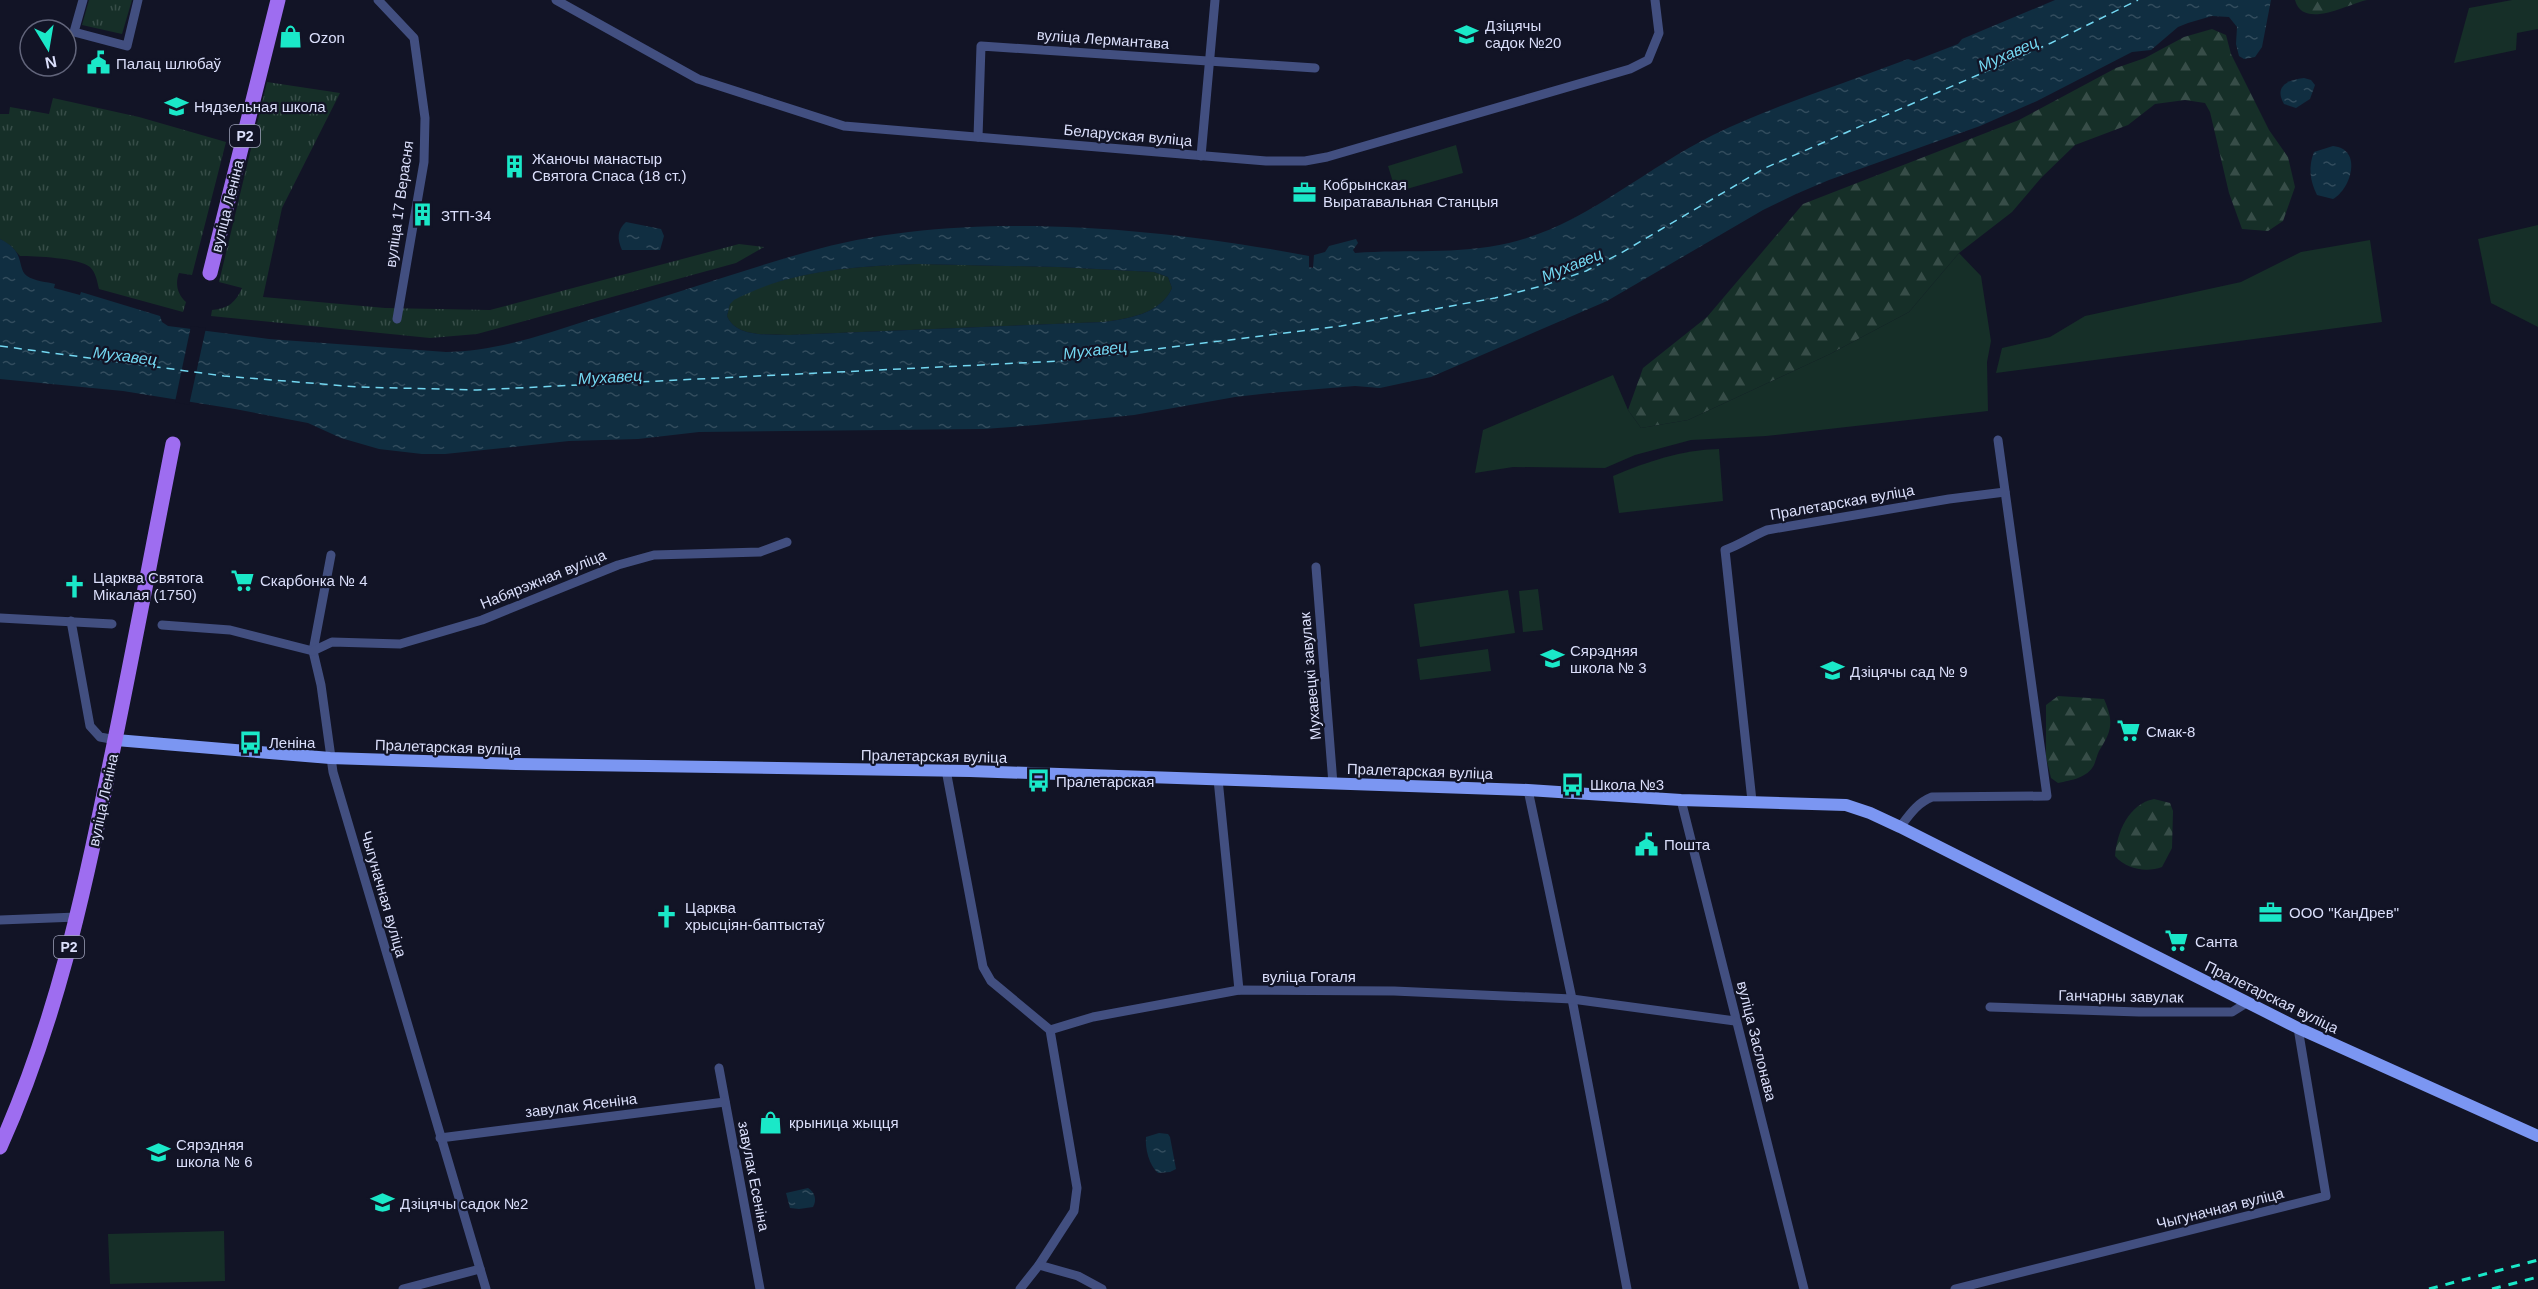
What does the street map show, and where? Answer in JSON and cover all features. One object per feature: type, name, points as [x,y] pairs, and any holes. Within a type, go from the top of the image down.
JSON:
[{"type":"main road","name":"вуліца Леніна","points":[[210,273],[278,0]]},
{"type":"main road","name":"вуліца Леніна","points":[[0,1147],[25,1088],[58,991],[98,829],[173,444]]},
{"type":"main road","name":"Пралетарская вуліца","points":[[116,740],[330,758],[516,764],[946,770],[1528,790],[1682,800],[1846,805],[1900,827],[2298,1028],[2538,1136]]},
{"type":"street","points":[[84,0],[74,32],[127,46],[138,0]]},
{"type":"street","name":"вуліца 17 Верасня","points":[[378,0],[414,38],[426,118],[424,162],[396,319]]},
{"type":"street","name":"Беларуская вуліца","points":[[556,0],[698,78],[844,126],[1266,161],[1305,161],[1327,157],[1630,69],[1648,60],[1659,33],[1655,0]]},
{"type":"street","points":[[1201,156],[1215,0]]},
{"type":"street","name":"вуліца Лермантава","points":[[978,137],[981,46],[1316,68]]},
{"type":"street","points":[[1900,827],[1918,805],[1932,797],[2047,796],[1998,440]]},
{"type":"street","name":"Пралетарская вуліца","points":[[1752,801],[1725,550],[1742,545],[1767,530],[1949,499],[2005,492]]},
{"type":"street","name":"Набярэжная вуліца","points":[[313,651],[332,642],[400,644],[482,620],[618,565],[654,555],[760,552],[787,542]]},
{"type":"street","points":[[162,626],[230,630],[313,651],[331,555]]},
{"type":"street","name":"Мухавецкі завулак","points":[[1316,567],[1333,784]]},
{"type":"street","points":[[0,618],[112,624]]},
{"type":"street","points":[[71,621],[90,726],[100,737],[116,740]]},
{"type":"street","name":"Чыгуначная вуліца","points":[[313,651],[321,685],[330,758],[380,937],[486,1289]]},
{"type":"street","points":[[946,770],[983,968],[991,981],[1050,1029],[1077,1188],[1074,1211],[1039,1265],[1020,1289]]},
{"type":"street","points":[[1218,779],[1239,990]]},
{"type":"street","points":[[1528,790],[1572,999],[1627,1289]]},
{"type":"street","name":"вуліца Заслонава","points":[[1682,800],[1735,1021],[1804,1289]]},
{"type":"street","points":[[0,920],[76,916]]},
{"type":"street","name":"вуліца Гогаля","points":[[1050,1029],[1092,1017],[1239,990],[1394,991],[1572,999],[1735,1021]]},
{"type":"street","name":"Ганчарны завулак","points":[[1990,1007],[2139,1012],[2232,1012],[2248,1002]]},
{"type":"street","name":"Чыгуначная вуліца","points":[[1955,1289],[2326,1196],[2298,1028]]},
{"type":"street","name":"завулак Есеніна","points":[[719,1068],[760,1289]]},
{"type":"street","name":"завулак Ясеніна","points":[[440,1138],[724,1102]]},
{"type":"street","points":[[1039,1265],[1078,1276],[1102,1289]]},
{"type":"street","points":[[403,1289],[480,1269]]},
{"type":"green space","points":[[89,0],[132,0],[122,34],[82,25]]},
{"type":"green space","points":[[2295,0],[2367,0],[2338,10],[2316,14],[2300,9]]},
{"type":"green space","points":[[2512,0],[2538,0],[2538,29],[2517,33],[2516,50],[2454,63],[2469,8]]},
{"type":"green space","points":[[2212,29],[2226,35],[2231,54],[2269,130],[2288,157],[2295,187],[2283,221],[2268,231],[2242,229],[2229,193],[2210,112],[2205,103],[2185,100],[2155,104],[2128,125],[2075,145],[2041,178],[2012,212],[1959,253],[1909,312],[1830,354],[1688,420],[1641,428],[1628,410],[1643,368],[1707,317],[1803,204],[2019,120],[2116,68],[2145,58],[2184,37]]},
{"type":"green space","points":[[267,82],[340,93],[282,208],[263,297],[385,308],[490,310],[739,244],[764,247],[736,263],[477,334],[430,338],[211,316],[212,310],[231,304],[242,288],[219,282]]},
{"type":"green space","points":[[53,98],[139,117],[226,142],[192,275],[179,273],[177,284],[186,302],[183,312],[99,289],[94,272],[85,264],[57,258],[20,256],[0,239],[0,114],[9,114],[10,107],[49,114]]},
{"type":"green space","points":[[1456,145],[1463,173],[1396,192],[1388,166]]},
{"type":"green space","points":[[2538,225],[2538,327],[2491,303],[2478,239]]},
{"type":"green space","points":[[2370,240],[2382,322],[1996,373],[2002,348],[2050,337],[2085,316],[2241,282],[2301,252]]},
{"type":"green space","points":[[1959,253],[1981,276],[1991,341],[1987,362],[1988,411],[1766,436],[1691,440],[1635,455],[1605,468],[1513,467],[1475,473],[1483,430],[1613,375],[1628,410],[1641,428],[1688,420],[1830,354],[1909,312]]},
{"type":"green space","points":[[919,264],[1154,272],[1168,277],[1172,288],[1160,304],[1142,314],[1103,322],[789,335],[745,331],[731,323],[727,316],[730,303],[734,299],[778,282],[848,268]]},
{"type":"green space","points":[[1719,449],[1723,501],[1619,513],[1613,476],[1665,457]]},
{"type":"green space","points":[[1538,589],[1543,630],[1523,632],[1519,591]]},
{"type":"green space","points":[[1508,590],[1515,633],[1420,647],[1414,604]]},
{"type":"green space","points":[[1488,649],[1491,671],[1420,680],[1417,659]]},
{"type":"green space","points":[[2058,696],[2104,699],[2110,726],[2107,738],[2091,769],[2079,778],[2058,783],[2051,778],[2046,757],[2046,705]]},
{"type":"green space","points":[[2154,799],[2170,803],[2173,811],[2172,848],[2162,867],[2143,870],[2130,867],[2115,856],[2118,837],[2131,813],[2138,806]]},
{"type":"green space","points":[[224,1231],[225,1281],[110,1284],[108,1234]]},
{"type":"water","name":"Мухавец","points":[[2055,0],[2271,0],[2262,47],[2255,57],[2244,59],[2239,56],[2236,44],[2237,27],[2229,17],[2212,16],[2188,23],[2178,27],[2151,50],[2132,52],[2037,101],[1980,126],[1796,194],[1763,210],[1607,301],[1431,377],[1380,388],[1355,386],[1270,393],[1134,415],[984,429],[699,432],[638,439],[569,441],[445,454],[422,454],[379,449],[341,438],[308,423],[235,409],[123,391],[0,379],[0,239],[18,254],[24,273],[30,278],[55,284],[54,288],[80,295],[81,292],[160,316],[162,322],[168,326],[269,339],[446,352],[484,349],[522,341],[807,252],[866,238],[928,230],[992,226],[1123,230],[1187,237],[1309,256],[1309,267],[1313,268],[1314,255],[1325,252],[1329,246],[1356,239],[1358,243],[1353,250],[1355,253],[1470,249],[1490,247],[1537,235],[1589,210],[1713,135],[1785,104],[1908,59],[1914,61],[1958,44],[1962,39]],"holes":[[[919,264],[1154,272],[1168,277],[1172,288],[1160,304],[1142,314],[1103,322],[789,335],[745,331],[731,323],[727,316],[730,304],[734,300],[756,290],[801,276],[848,268]]]},
{"type":"water","points":[[2304,78],[2311,80],[2315,85],[2310,99],[2296,108],[2284,104],[2281,98],[2281,88],[2292,80]]},
{"type":"water","points":[[2333,146],[2348,154],[2351,170],[2345,187],[2333,199],[2317,195],[2310,169],[2314,152]]},
{"type":"water","points":[[626,222],[661,229],[664,236],[660,250],[622,250],[619,235]]},
{"type":"water","points":[[1159,1133],[1168,1134],[1170,1137],[1176,1169],[1170,1172],[1158,1173],[1148,1156],[1146,1137]]},
{"type":"water","points":[[808,1188],[815,1196],[813,1207],[790,1208],[786,1193]]},
{"type":"pier","points":[[191,326],[206,328],[189,405],[175,402]]},
{"type":"ferry route","points":[[0,346],[224,376],[358,387],[477,390],[1060,361],[1341,326],[1495,298],[1586,271],[1621,253],[1765,168],[2051,43],[2138,0]]},
{"type":"railway","points":[[2429,1289],[2538,1260]]},
{"type":"railway","points":[[2492,1289],[2538,1277]]},
{"type":"place","name":"Дзіцячы садок №20","points":[[1467,34]]},
{"type":"place","name":"Ozon","points":[[291,37]]},
{"type":"place","name":"Палац шлюбаў","points":[[98,63]]},
{"type":"place","name":"Нядзельная школа","points":[[176,106]]},
{"type":"place","name":"Жаночы манастыр Святога Спаса (18 ст.)","points":[[514,167]]},
{"type":"place","name":"Кобрынская Выратавальная Станцыя","points":[[1305,193]]},
{"type":"place","name":"ЗТП-34","points":[[423,215]]},
{"type":"place","name":"Скарбонка № 4","points":[[242,580]]},
{"type":"place","name":"Царква Святога Мікалая (1750)","points":[[75,586]]},
{"type":"place","name":"Сярэдняя школа № 3","points":[[1552,659]]},
{"type":"place","name":"Дзіцячы сад № 9","points":[[1832,671]]},
{"type":"place","name":"Смак-8","points":[[2128,731]]},
{"type":"place","name":"Леніна","points":[[251,742]]},
{"type":"place","name":"Пралетарская","points":[[1038,781]]},
{"type":"place","name":"Школа №3","points":[[1572,784]]},
{"type":"place","name":"Пошта","points":[[1646,844]]},
{"type":"place","name":"ООО \"КанДрев\"","points":[[2271,912]]},
{"type":"place","name":"Царква хрысціян-баптыстаў","points":[[667,916]]},
{"type":"place","name":"Санта","points":[[2177,941]]},
{"type":"place","name":"крыница жыцця","points":[[771,1122]]},
{"type":"place","name":"Сярэдняя школа № 6","points":[[158,1153]]},
{"type":"place","name":"Дзіцячы садок №2","points":[[382,1203]]}]
